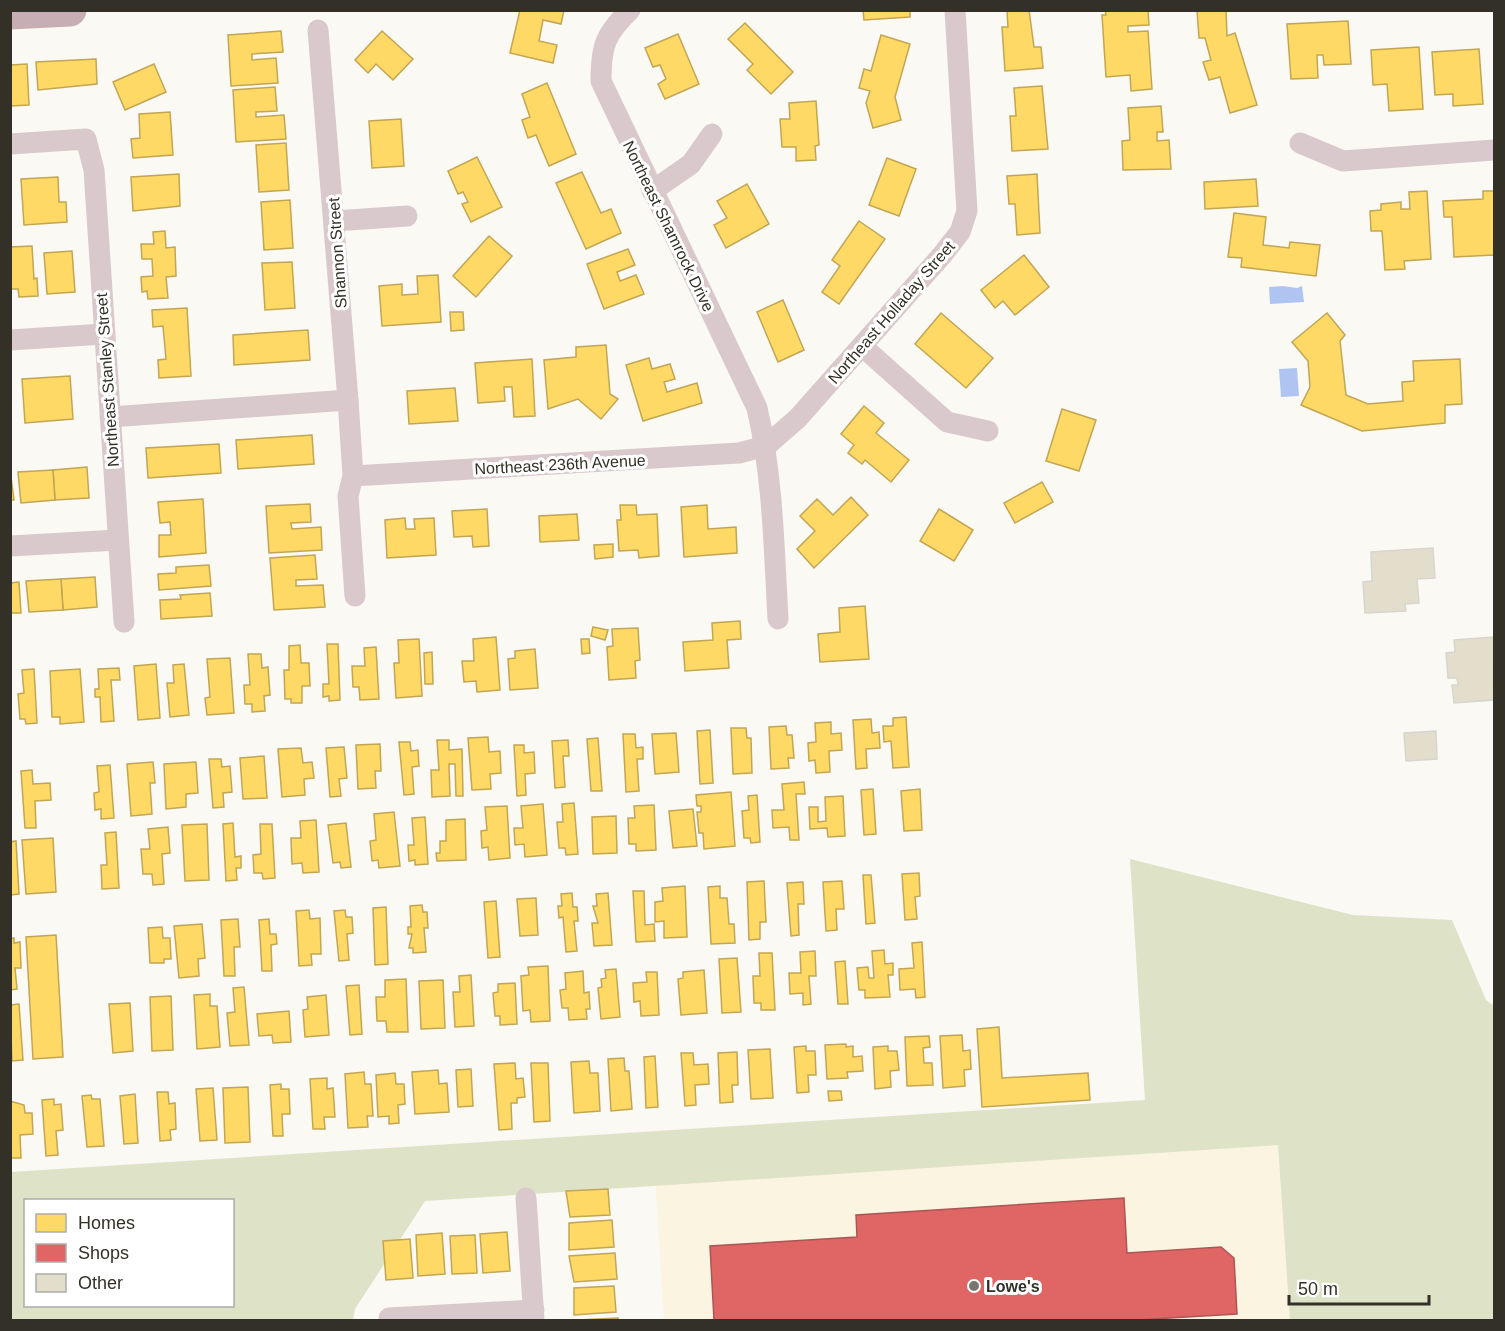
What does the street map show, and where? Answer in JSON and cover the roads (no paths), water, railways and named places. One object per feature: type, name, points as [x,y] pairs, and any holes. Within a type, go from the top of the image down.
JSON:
[{"type":"highway","points":[[10,13],[70,10]]},
{"type":"street","name":"Northeast Shamrock Drive","points":[[630,10],[614,25],[605,41],[601,54],[601,81],[757,408],[766,446],[778,619]]},
{"type":"street","name":"Northeast Holladay Street","points":[[766,446],[798,418],[863,347],[960,231],[967,211],[956,10]]},
{"type":"street","name":"Shannon Street","points":[[318,30],[335,220],[353,476],[348,496],[355,596]]},
{"type":"street","points":[[652,191],[692,164],[712,134]]},
{"type":"street","name":"Northeast Stanley Street","points":[[10,144],[86,139],[94,170],[124,622]]},
{"type":"street","points":[[1300,142],[1343,161],[1494,150]]},
{"type":"street","points":[[335,220],[407,216]]},
{"type":"street","points":[[10,340],[104,334]]},
{"type":"street","points":[[863,347],[947,422],[988,431]]},
{"type":"street","points":[[110,417],[348,400]]},
{"type":"street","name":"Northeast 236th Avenue","points":[[353,476],[739,453],[766,446]]},
{"type":"street","points":[[10,546],[118,540]]},
{"type":"street","points":[[389,1318],[534,1315],[526,1198]]},
{"type":"water","points":[[1302,286],[1304,302],[1270,304],[1269,287],[1297,288]]},
{"type":"water","points":[[1297,368],[1299,396],[1281,397],[1279,369]]},
{"type":"place","name":"Lowe's","points":[[974,1286]]}]
